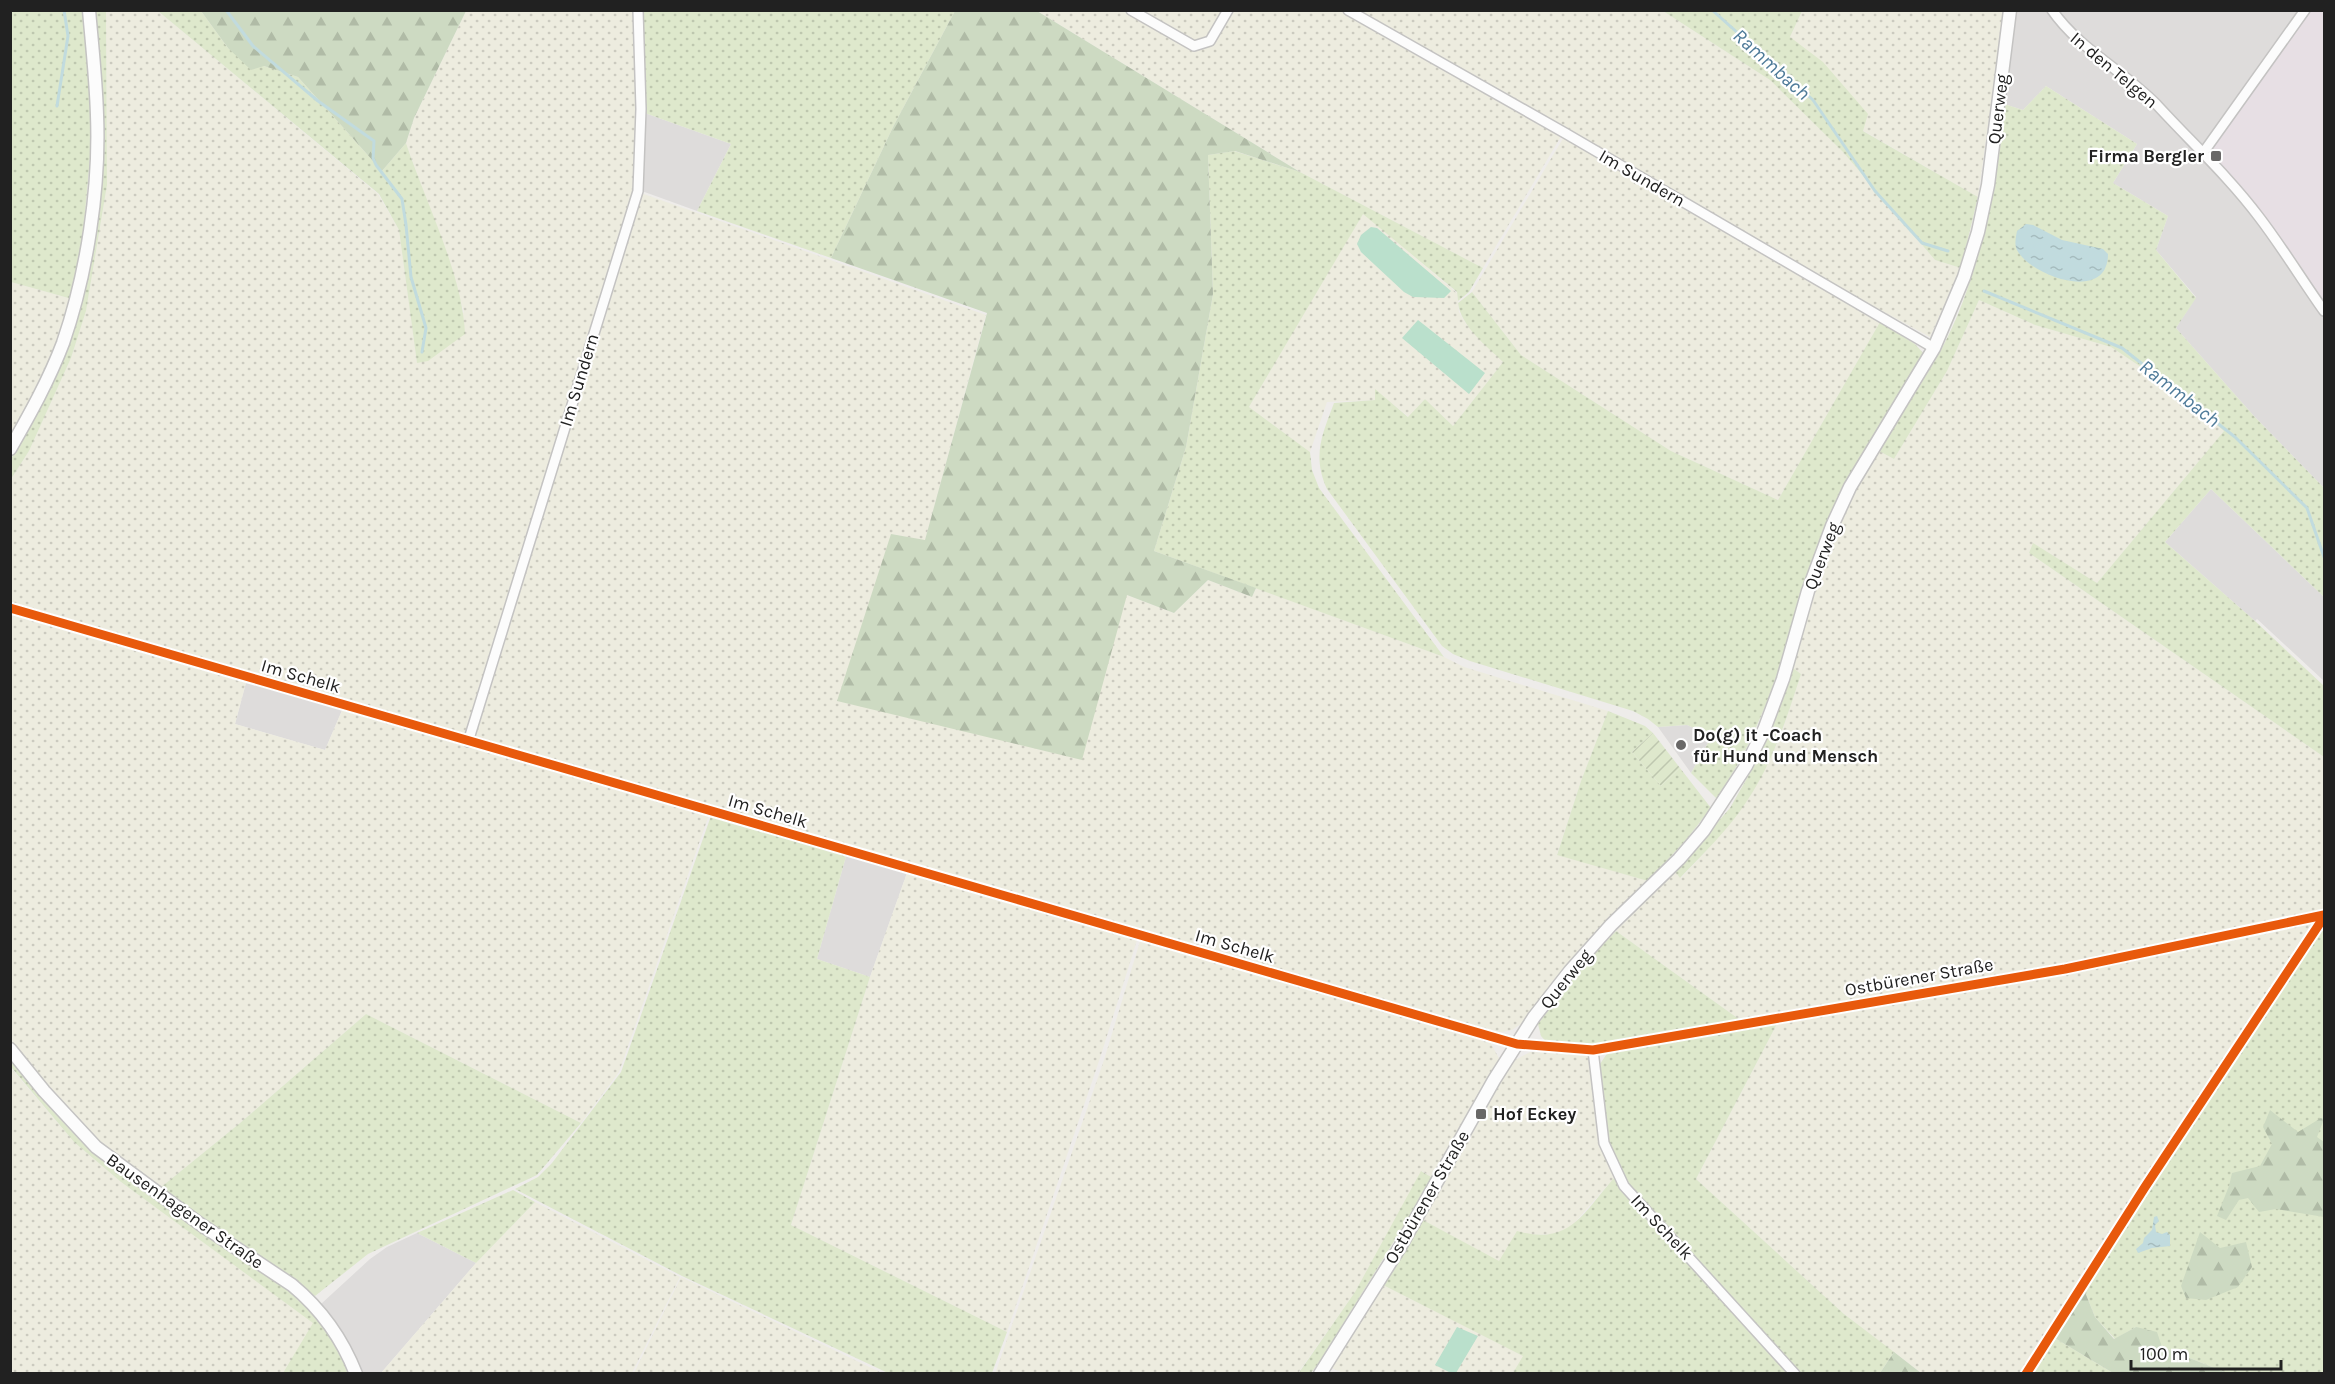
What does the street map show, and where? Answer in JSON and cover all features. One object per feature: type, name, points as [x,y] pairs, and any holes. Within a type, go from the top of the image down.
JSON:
[{"type":"street","points":[[10,449],[40,397],[62,344],[75,302],[85,257],[92,204],[97,132],[89,10]]},
{"type":"street","name":"Im Sundern","points":[[468,742],[638,191],[641,109],[638,10]]},
{"type":"street","points":[[1131,10],[1194,46],[1210,40],[1228,10]]},
{"type":"street","name":"Im Sundern","points":[[1348,10],[1565,133],[1934,348]]},
{"type":"street","name":"Querweg","points":[[1517,1044],[1534,1017],[1570,971],[1704,830],[1746,766],[1764,730],[1783,679],[1808,591],[1832,526],[1850,487],[1934,348],[1964,277],[1978,232],[1991,165],[2010,10]]},
{"type":"street","name":"In den Telgen","points":[[2052,10],[2069,33],[2116,68],[2204,153],[2258,216],[2325,311]]},
{"type":"street","points":[[2204,153],[2305,10]]},
{"type":"street","name":"Im Schelk","points":[[10,608],[1517,1044]]},
{"type":"street","name":"Ostbürener Straße","points":[[1320,1374],[1400,1247],[1494,1080],[1517,1044],[1593,1050],[2065,969],[2325,915]]},
{"type":"street","name":"Bausenhagener Straße","points":[[10,1049],[44,1091],[96,1147],[135,1178],[292,1285],[313,1302],[342,1343],[356,1374]]},
{"type":"street","name":"Im Schelk","points":[[1593,1050],[1604,1143],[1624,1186],[1795,1374]]},
{"type":"shaded area","points":[[106,11],[158,11],[378,194],[399,230],[417,362],[464,312],[444,248],[406,143],[414,118],[466,11],[637,11],[636,191],[466,739],[11,604],[11,479],[29,451],[71,358],[86,311],[107,185]]},
{"type":"shaded area","points":[[1037,11],[1348,11],[1563,133],[1483,268],[1300,172]]},
{"type":"shaded area","points":[[1357,11],[1663,11],[1770,80],[1843,152],[1935,260],[1961,268],[1930,337],[1840,288]]},
{"type":"shaded area","points":[[1802,11],[2004,11],[1978,197],[1862,130],[1790,37]]},
{"type":"shaded area","points":[[2014,11],[2324,11],[2324,488],[2253,415],[2176,328],[2196,297],[2156,250],[2168,216],[2113,183],[2137,144],[2046,86],[2023,110],[2004,104]]},
{"type":"shaded area","points":[[2299,11],[2324,11],[2324,311],[2258,216],[2203,153]]},
{"type":"shaded area","points":[[642,112],[731,144],[697,211],[639,190]]},
{"type":"shaded area","points":[[1565,135],[1880,322],[1778,500],[1671,451],[1521,355],[1472,292]]},
{"type":"shaded area","points":[[638,192],[986,315],[925,541],[892,534],[1127,595],[1174,613],[1208,580],[1252,597],[1256,588],[1444,657],[1464,667],[1608,711],[1581,781],[1557,854],[1648,881],[1605,922],[1564,969],[1525,1021],[1512,1030],[1497,1033],[470,741]]},
{"type":"shaded area","points":[[1363,213],[1457,293],[1459,312],[1466,324],[1503,362],[1453,426],[1425,399],[1409,417],[1375,390],[1376,400],[1327,402],[1310,452],[1249,407]]},
{"type":"shaded area","points":[[11,282],[72,299],[59,342],[36,395],[11,440]]},
{"type":"shaded area","points":[[1979,300],[2035,325],[2111,347],[2168,385],[2224,431],[2097,583],[2034,544],[2029,553],[2324,757],[2324,909],[2322,912],[2065,967],[1743,1022],[1616,931],[1675,871],[1681,878],[1747,801],[1780,738],[1801,674],[1793,668],[1827,553],[1856,489],[1879,451],[1894,459],[1947,371]]},
{"type":"shaded area","points":[[2211,489],[2324,597],[2324,681],[2257,619],[2255,621],[2165,542]]},
{"type":"shaded area","points":[[11,613],[247,679],[235,724],[325,750],[343,708],[710,812],[619,1072],[581,1123],[366,1014],[240,1123],[160,1188],[115,1156],[83,1129],[46,1088],[11,1042]]},
{"type":"shaded area","points":[[247,679],[343,708],[325,750],[235,724]]},
{"type":"shaded area","points":[[1687,725],[1712,736],[1691,773],[1658,727]]},
{"type":"shaded area","points":[[847,853],[908,870],[870,977],[817,959]]},
{"type":"shaded area","points":[[908,870],[1138,937],[1100,1058],[1007,1332],[791,1225],[870,977]]},
{"type":"shaded area","points":[[2312,923],[2021,1373],[1921,1373],[1844,1314],[1696,1179],[1779,1020],[2064,973]]},
{"type":"shaded area","points":[[1141,938],[1490,1042],[1500,1060],[1433,1178],[1422,1171],[1355,1292],[1298,1373],[995,1374],[1104,1060]]},
{"type":"shaded area","points":[[1530,1052],[1589,1054],[1600,1144],[1614,1178],[1569,1229],[1555,1234],[1530,1235],[1499,1262],[1423,1220],[1513,1061]]},
{"type":"shaded area","points":[[10,1067],[74,1142],[121,1182],[314,1323],[283,1373],[11,1373]]},
{"type":"shaded area","points":[[535,1202],[680,1277],[632,1373],[381,1373],[476,1263]]},
{"type":"shaded area","points":[[417,1233],[476,1263],[381,1373],[360,1373],[344,1336],[321,1304],[370,1259],[387,1247]]},
{"type":"shaded area","points":[[681,1277],[882,1373],[634,1373]]},
{"type":"shaded area","points":[[1383,1285],[1524,1356],[1513,1373],[1345,1374],[1332,1368]]},
{"type":"green space","points":[[10,11],[85,11],[94,114],[81,257],[72,299],[11,282]]},
{"type":"green space","points":[[94,11],[106,11],[107,185],[86,311],[71,358],[29,451],[11,479],[11,459],[44,400],[90,259]]},
{"type":"green space","points":[[158,11],[201,11],[228,48],[264,66],[298,77],[382,171],[406,143],[458,287],[465,334],[428,361],[417,363],[399,230],[379,194]]},
{"type":"green space","points":[[201,11],[466,11],[414,118],[406,143],[382,171],[298,77],[264,66],[251,70],[228,48]]},
{"type":"green space","points":[[639,11],[955,11],[894,125],[831,258],[697,211],[731,144],[642,112]]},
{"type":"green space","points":[[955,11],[1037,11],[1300,172],[1235,151],[1208,155],[1213,294],[1186,447],[1154,551],[1256,588],[1252,597],[1208,580],[1174,613],[1127,595],[1082,760],[837,701],[891,534],[925,540],[987,313],[831,258],[894,125]]},
{"type":"green space","points":[[1663,11],[1802,11],[1790,37],[1823,62],[1868,114],[1863,131],[1978,197],[1961,268],[1935,260],[1843,152],[1770,80]]},
{"type":"green space","points":[[2046,86],[2137,144],[2113,183],[2168,216],[2156,250],[2196,298],[2176,328],[2253,415],[2324,488],[2324,597],[2211,489],[2165,542],[2255,621],[2324,686],[2324,757],[2029,553],[2033,543],[2097,583],[2224,431],[2168,385],[2111,347],[2035,325],[1979,300],[1947,371],[1894,459],[1879,451],[1941,350],[1967,291],[1984,230],[2004,104],[2023,110]]},
{"type":"green space","points":[[1234,151],[1300,172],[1483,268],[1469,292],[1458,301],[1457,292],[1363,214],[1249,407],[1310,452],[1312,470],[1319,488],[1444,657],[1154,551],[1186,447],[1213,294],[1208,155]]},
{"type":"green space","points":[[1371,227],[1377,228],[1451,291],[1444,298],[1413,297],[1404,292],[1361,252],[1357,244],[1361,235]]},
{"type":"green space","points":[[1472,292],[1521,355],[1671,451],[1778,500],[1880,322],[1915,344],[1924,354],[1859,459],[1836,502],[1808,574],[1768,699],[1749,743],[1717,799],[1691,773],[1712,736],[1687,725],[1658,727],[1633,711],[1470,661],[1453,654],[1442,646],[1327,489],[1319,456],[1334,403],[1375,400],[1375,389],[1408,417],[1425,399],[1453,426],[1503,362],[1469,328],[1460,312],[1458,303]]},
{"type":"green space","points":[[1418,320],[1485,373],[1469,394],[1402,338]]},
{"type":"green space","points":[[1793,668],[1801,674],[1785,723],[1756,786],[1732,821],[1680,878],[1675,871],[1730,808],[1759,757]]},
{"type":"green space","points":[[1608,711],[1645,726],[1653,733],[1632,752],[1661,786],[1680,768],[1711,808],[1686,840],[1648,881],[1557,855],[1581,781]]},
{"type":"green space","points":[[1653,733],[1680,768],[1661,786],[1632,752]]},
{"type":"green space","points":[[712,813],[847,853],[817,959],[870,977],[791,1225],[1007,1332],[992,1373],[888,1373],[682,1276],[515,1189],[538,1177],[552,1163],[621,1072]]},
{"type":"green space","points":[[2324,920],[2324,1373],[2227,1373],[2162,1347],[2136,1327],[2115,1339],[2095,1317],[2085,1292]]},
{"type":"green space","points":[[1616,931],[1743,1022],[1591,1047],[1548,1044],[1541,1036],[1538,1024],[1575,974]]},
{"type":"green space","points":[[366,1014],[581,1123],[537,1175],[368,1254],[315,1296],[252,1256],[160,1188],[240,1123]]},
{"type":"green space","points":[[1779,1020],[1696,1179],[1844,1314],[1894,1352],[1880,1373],[1798,1373],[1626,1183],[1607,1141],[1598,1067],[1610,1049]]},
{"type":"green space","points":[[10,1057],[59,1118],[91,1150],[166,1207],[286,1288],[310,1307],[328,1330],[350,1373],[283,1373],[313,1323],[121,1182],[74,1142],[11,1067]]},
{"type":"green space","points":[[2270,1110],[2298,1132],[2321,1118],[2324,1119],[2317,1137],[2324,1142],[2324,1217],[2276,1209],[2259,1212],[2248,1198],[2239,1200],[2226,1220],[2217,1216],[2232,1173],[2260,1166],[2272,1144],[2263,1127]]},
{"type":"green space","points":[[1421,1171],[1433,1178],[1319,1363],[1311,1373],[1298,1374],[1355,1292]]},
{"type":"green space","points":[[1614,1178],[1787,1373],[1513,1373],[1523,1356],[1383,1285],[1423,1220],[1499,1261],[1517,1231],[1550,1234],[1563,1230],[1584,1214]]},
{"type":"green space","points":[[513,1190],[535,1202],[476,1263],[417,1233]]},
{"type":"green space","points":[[2200,1232],[2220,1248],[2246,1242],[2252,1267],[2238,1287],[2206,1300],[2186,1298],[2181,1286]]},
{"type":"green space","points":[[2085,1292],[2095,1317],[2114,1339],[2136,1327],[2157,1332],[2162,1347],[2227,1373],[2113,1373],[2053,1337]]},
{"type":"green space","points":[[1457,1327],[1478,1336],[1456,1373],[1451,1373],[1435,1365]]},
{"type":"green space","points":[[2053,1337],[2113,1373],[2030,1374]]},
{"type":"green space","points":[[1894,1352],[1921,1373],[1880,1373]]},
{"type":"water","points":[[2026,224],[2033,225],[2062,240],[2103,249],[2108,254],[2105,269],[2096,278],[2083,282],[2067,281],[2037,269],[2025,260],[2016,248],[2017,231]]},
{"type":"water","points":[[2157,1216],[2159,1221],[2155,1225],[2156,1232],[2162,1234],[2167,1232],[2170,1235],[2170,1246],[2152,1248],[2138,1253],[2136,1249],[2152,1230],[2154,1217]]},
{"type":"waterway","points":[[57,106],[68,36],[64,10]]},
{"type":"waterway","points":[[226,10],[253,46],[318,101],[374,141],[373,158],[376,165],[402,199],[411,277],[426,328],[422,352]]},
{"type":"waterway","name":"Rammbach","points":[[1712,10],[1813,100],[1875,191],[1922,243],[1948,251]]},
{"type":"waterway","name":"Rammbach","points":[[1984,291],[2122,348],[2235,437],[2307,508],[2324,557]]},
{"type":"cycle path","points":[[10,608],[1517,1044],[1593,1050],[2065,969],[2324,915]]},
{"type":"cycle path","points":[[2026,1374],[2145,1187],[2324,917]]},
{"type":"place","name":"Firma Bergler","points":[[2216,156]]},
{"type":"place","name":"Do(g) it -Coach für Hund und Mensch","points":[[1681,745]]},
{"type":"place","name":"Hof Eckey","points":[[1481,1114]]}]
